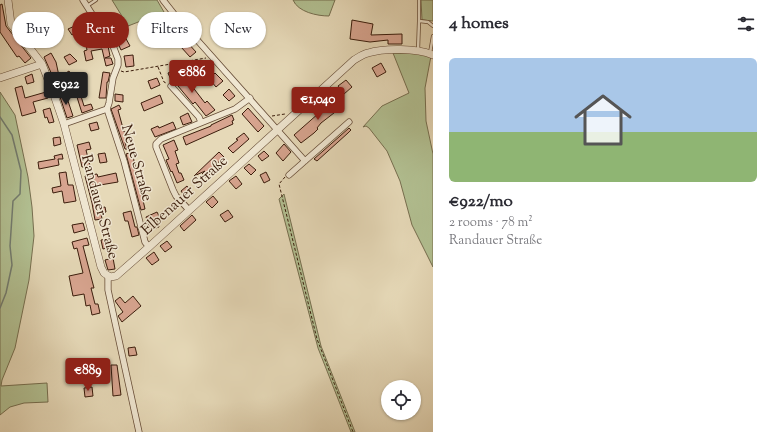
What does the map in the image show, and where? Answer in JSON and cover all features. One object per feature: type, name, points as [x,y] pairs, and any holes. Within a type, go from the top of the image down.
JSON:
[{"type":"street","name":"Randauer Straße","points":[[8,0],[11,24],[42,64],[47,74],[64,124],[102,267],[104,273],[108,276],[108,290],[139,432]]},
{"type":"street","name":"Neue Straße","points":[[64,124],[106,109],[109,103],[118,65],[118,59],[113,43],[83,0]]},
{"type":"street","points":[[163,0],[211,56],[305,160]]},
{"type":"street","name":"Elbenauer Straße","points":[[108,276],[116,276],[354,60],[363,55],[380,51],[418,51],[431,54]]},
{"type":"street","points":[[0,78],[42,64]]},
{"type":"street","points":[[171,86],[201,122]]},
{"type":"street","points":[[189,210],[176,196],[156,144],[161,139],[240,106],[250,98]]},
{"type":"street","name":"Neue Straße","points":[[106,109],[125,166],[145,242],[149,247]]},
{"type":"street","points":[[289,175],[349,122]]},
{"type":"lane","points":[[86,6],[96,0]]},
{"type":"lane","points":[[418,51],[419,0]]},
{"type":"lane","points":[[419,21],[428,22],[433,26]]},
{"type":"lane","points":[[431,54],[433,36]]},
{"type":"path","points":[[116,70],[124,72],[208,58],[211,56]]},
{"type":"path","points":[[158,66],[164,82],[171,86]]},
{"type":"path","points":[[289,175],[279,184],[322,354],[352,432]]},
{"type":"green space","points":[[112,0],[157,0],[164,12],[137,12],[137,22],[129,26],[129,12],[119,12]]},
{"type":"green space","points":[[293,0],[335,0],[329,16],[314,14],[303,10],[295,4]]},
{"type":"green space","points":[[421,0],[433,0],[433,21],[422,20]]},
{"type":"green space","points":[[393,53],[418,53],[431,56],[425,88],[426,121],[433,154],[433,267],[412,225],[400,181],[387,151],[369,128],[366,126],[363,127],[382,106],[409,93]]},
{"type":"green space","points":[[0,92],[15,115],[28,177],[34,236],[29,280],[15,348],[1,386],[47,383],[48,402],[24,403],[10,407],[0,415]]},
{"type":"green space","points":[[284,194],[321,346],[355,432],[351,432],[318,348],[279,199]]},
{"type":"building","points":[[2,4],[6,26],[12,34],[12,48],[23,48],[31,58],[25,63],[19,56],[17,57],[0,32],[0,5]]},
{"type":"building","points":[[352,20],[373,24],[371,35],[402,34],[402,44],[388,44],[388,40],[370,42],[350,39]]},
{"type":"building","points":[[72,27],[72,35],[68,29]]},
{"type":"building","points":[[87,48],[108,48],[110,56],[105,58],[111,58],[113,64],[106,66],[102,49],[91,51],[93,59],[86,61],[84,51],[87,50]]},
{"type":"building","points":[[182,48],[192,48],[196,52],[190,57]]},
{"type":"building","points":[[51,53],[56,62],[59,76],[53,77],[44,57]]},
{"type":"building","points":[[70,54],[77,61],[69,65],[64,57]]},
{"type":"building","points":[[133,55],[134,66],[126,67],[124,56]]},
{"type":"building","points":[[203,63],[213,75],[215,73],[223,81],[216,87],[206,75],[203,77],[196,69]]},
{"type":"building","points":[[381,63],[386,72],[377,77],[372,68]]},
{"type":"building","points":[[175,70],[180,82],[183,80],[186,83],[188,81],[205,103],[207,101],[215,110],[206,116],[195,102],[193,104],[173,80],[171,80],[168,73]]},
{"type":"building","points":[[69,71],[72,76],[61,83],[58,78]]},
{"type":"building","points":[[103,72],[110,73],[107,82],[106,98],[99,98]]},
{"type":"building","points":[[32,74],[34,82],[27,84],[25,77]]},
{"type":"building","points":[[157,78],[160,85],[151,89],[148,81]]},
{"type":"building","points":[[346,80],[352,87],[344,94],[338,86]]},
{"type":"building","points":[[22,86],[25,98],[46,92],[48,98],[33,102],[36,112],[22,116],[15,88]]},
{"type":"building","points":[[229,89],[235,96],[229,101],[223,95]]},
{"type":"building","points":[[80,93],[84,106],[91,104],[93,109],[82,113],[76,94]]},
{"type":"building","points":[[115,94],[123,95],[123,102],[115,101]]},
{"type":"building","points":[[66,95],[73,116],[67,118],[60,97]]},
{"type":"building","points":[[160,95],[163,103],[144,111],[141,103]]},
{"type":"building","points":[[336,98],[343,106],[321,123],[314,133],[301,143],[294,135]]},
{"type":"building","points":[[119,105],[121,109],[118,110],[124,132],[127,131],[130,141],[125,142],[127,149],[125,149],[111,109]]},
{"type":"building","points":[[50,108],[54,122],[49,123],[47,117],[45,118],[43,110]]},
{"type":"building","points":[[248,108],[264,126],[258,132],[242,114]]},
{"type":"building","points":[[188,113],[192,122],[183,125],[180,117]]},
{"type":"building","points":[[232,115],[234,120],[232,121],[233,124],[186,145],[183,137],[211,126]]},
{"type":"building","points":[[97,122],[99,129],[91,131],[89,124]]},
{"type":"building","points":[[173,122],[176,129],[155,137],[151,129],[158,126],[159,128]]},
{"type":"building","points":[[349,128],[351,130],[317,161],[314,159]]},
{"type":"building","points":[[244,133],[249,139],[233,153],[228,148]]},
{"type":"building","points":[[60,137],[61,144],[54,146],[53,138]]},
{"type":"building","points":[[174,140],[178,150],[175,151],[179,163],[176,164],[179,173],[181,173],[184,180],[177,183],[166,160],[169,159],[163,145]]},
{"type":"building","points":[[89,142],[91,149],[86,150],[90,166],[82,167],[77,145]]},
{"type":"building","points":[[284,144],[291,152],[283,161],[276,153]]},
{"type":"building","points":[[264,151],[269,156],[262,161],[258,156]]},
{"type":"building","points":[[132,152],[145,209],[141,210],[126,154]]},
{"type":"building","points":[[219,152],[224,157],[211,169],[213,171],[206,178],[202,174],[205,171],[194,176]]},
{"type":"building","points":[[105,153],[107,162],[100,163],[98,154]]},
{"type":"building","points":[[62,154],[63,159],[58,159],[59,165],[39,169],[38,162],[55,159],[54,156]]},
{"type":"building","points":[[249,164],[256,170],[251,175],[244,168]]},
{"type":"building","points":[[66,172],[68,185],[73,185],[76,201],[64,203],[62,191],[53,193],[52,188],[61,186],[59,173]]},
{"type":"building","points":[[266,172],[270,180],[264,183],[260,175]]},
{"type":"building","points":[[116,173],[118,182],[94,186],[99,208],[105,207],[106,212],[101,213],[102,219],[95,220],[85,176],[97,174],[98,177]]},
{"type":"building","points":[[236,176],[242,184],[236,189],[229,181]]},
{"type":"building","points":[[187,186],[192,193],[186,198],[181,191]]},
{"type":"building","points":[[213,196],[218,202],[212,208],[206,202]]},
{"type":"building","points":[[228,210],[233,217],[225,222],[220,215]]},
{"type":"building","points":[[131,211],[135,227],[137,227],[139,235],[132,237],[128,221],[125,221],[123,213]]},
{"type":"building","points":[[157,212],[160,218],[156,219],[159,227],[150,230],[146,217]]},
{"type":"building","points":[[192,215],[196,220],[184,231],[180,226]]},
{"type":"building","points":[[83,223],[85,230],[74,233],[72,225]]},
{"type":"building","points":[[87,238],[89,245],[83,246],[94,288],[91,288],[95,304],[98,304],[100,313],[92,315],[90,305],[86,306],[84,294],[73,296],[69,276],[83,273],[77,248],[74,249],[72,242]]},
{"type":"building","points":[[108,239],[110,247],[103,249],[101,240]]},
{"type":"building","points":[[167,241],[172,247],[165,252],[160,246]]},
{"type":"building","points":[[154,252],[159,260],[152,265],[146,258]]},
{"type":"building","points":[[113,258],[115,269],[108,270],[105,260]]},
{"type":"building","points":[[133,296],[141,306],[122,322],[118,316],[123,312],[115,301],[120,297],[125,303]]},
{"type":"building","points":[[135,347],[137,355],[129,356],[128,348]]},
{"type":"building","points":[[111,365],[117,365],[121,395],[113,396]]},
{"type":"building","points":[[92,387],[93,396],[85,397],[84,388]]},
{"type":"waterway","points":[[0,117],[12,135],[21,171],[20,194],[13,201],[10,246],[12,265],[6,293],[0,308]]}]
